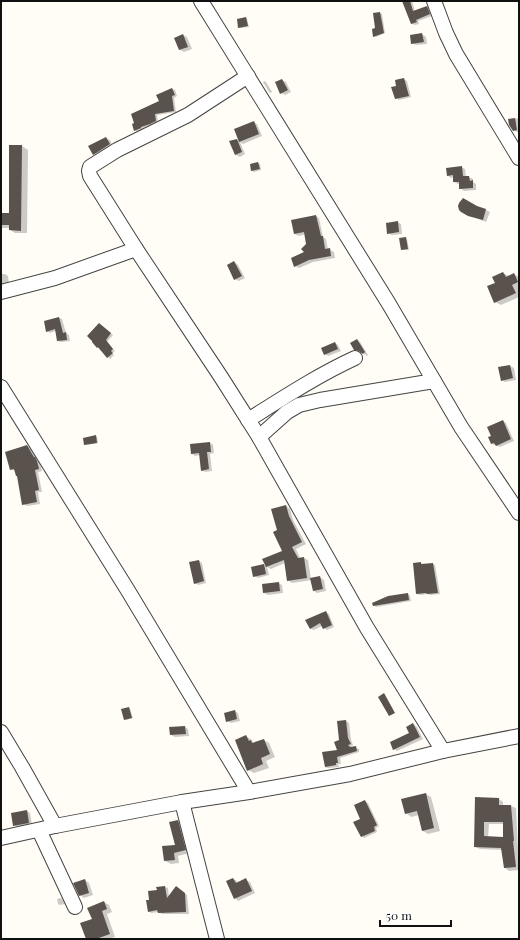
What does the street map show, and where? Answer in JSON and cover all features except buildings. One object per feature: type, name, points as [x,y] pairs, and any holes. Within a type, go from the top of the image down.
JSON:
[{"type":"street","points":[[201,1],[389,304],[461,427],[519,514]]},
{"type":"street","points":[[434,1],[456,54],[519,158]]},
{"type":"street","points":[[248,76],[188,115],[117,150],[90,167],[90,176],[259,437],[367,628],[443,751]]},
{"type":"street","points":[[1,292],[55,278],[136,249]]},
{"type":"street","points":[[248,420],[337,366],[355,358]]},
{"type":"street","points":[[259,437],[287,412],[300,405],[320,400],[434,381]]},
{"type":"street","points":[[1,387],[27,431],[127,589],[249,792]]},
{"type":"street","points":[[1,732],[55,826]]},
{"type":"street","points":[[1,838],[55,826],[182,802],[350,774],[443,751],[519,736]]},
{"type":"street","points":[[182,802],[217,939]]},
{"type":"street","points":[[39,830],[75,907]]}]
